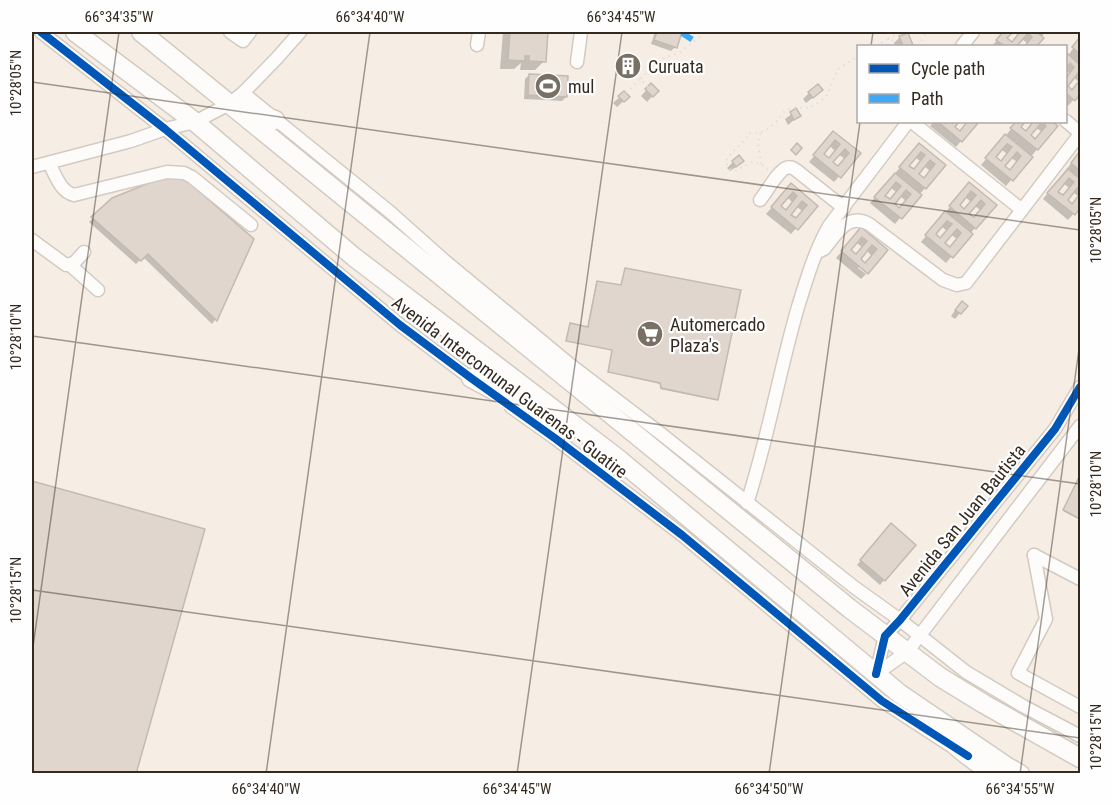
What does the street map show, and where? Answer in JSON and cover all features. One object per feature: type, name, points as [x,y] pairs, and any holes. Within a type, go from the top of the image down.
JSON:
[{"type":"highway","name":"Avenida Intercomunal Guarenas - Guatire","points":[[75,32],[195,122],[354,257],[616,457],[900,694],[1020,774]]},
{"type":"highway","name":"Avenida Intercomunal Guarenas - Guatire","points":[[141,32],[236,98],[885,636],[949,682],[1080,758]]},
{"type":"highway","points":[[236,98],[275,120]]},
{"type":"highway","points":[[471,378],[616,457]]},
{"type":"highway","points":[[900,694],[968,756],[993,774]]},
{"type":"highway","points":[[1046,740],[1080,751]]},
{"type":"street","name":"Avenida Intercomunal Guarenas - Guatire","points":[[41,32],[165,129],[392,318],[682,535],[882,701],[968,756]]},
{"type":"street","points":[[230,32],[243,41],[250,32]]},
{"type":"street","points":[[32,167],[195,122],[236,98],[300,32]]},
{"type":"street","points":[[477,45],[478,32]]},
{"type":"street","points":[[577,62],[581,32]]},
{"type":"street","points":[[275,120],[390,212],[445,261],[572,366],[918,636],[966,672],[1080,736]]},
{"type":"street","points":[[747,503],[758,467],[783,358],[821,240],[909,123]]},
{"type":"street","points":[[911,123],[1022,210]]},
{"type":"street","points":[[819,251],[824,249],[845,223],[857,219],[869,224],[935,275],[951,284],[962,285],[970,280],[1080,133],[1067,123]]},
{"type":"street","points":[[49,163],[62,188],[74,195],[167,172],[184,173],[192,177],[250,225]]},
{"type":"street","points":[[760,200],[785,168],[794,168],[844,208]]},
{"type":"street","points":[[32,240],[61,262],[70,265],[98,290]]},
{"type":"street","points":[[70,265],[80,259],[84,252]]},
{"type":"street","name":"Avenida San Juan Bautista","points":[[885,636],[900,621],[1055,429],[1080,387]]},
{"type":"street","name":"Avenida San Juan Bautista","points":[[876,674],[907,652],[1080,426]]},
{"type":"street","points":[[1080,579],[1034,555],[1046,619],[1018,674],[1080,707]]},
{"type":"street","points":[[876,674],[885,636]]},
{"type":"path","points":[[626,93],[664,58],[679,53],[706,32]]},
{"type":"path","points":[[878,45],[901,32]]},
{"type":"path","points":[[919,45],[927,32]]},
{"type":"path","points":[[888,39],[896,45]]},
{"type":"path","points":[[777,178],[761,164],[752,162],[735,171],[730,170],[725,162],[729,154],[745,142],[749,134],[770,128],[786,110],[799,106],[810,108],[821,101],[830,92],[838,69],[857,57]]},
{"type":"path","points":[[632,69],[648,87]]},
{"type":"path","points":[[761,132],[758,142],[761,164]]},
{"type":"building","points":[[510,32],[548,32],[546,62],[529,61],[529,56],[525,56],[525,61],[508,60]]},
{"type":"building","points":[[657,32],[682,32],[677,48],[654,40]]},
{"type":"building","points":[[1003,32],[1013,32],[1007,38],[1012,42],[1020,32],[1036,32],[1044,38],[1038,45],[1026,45],[1032,37],[1028,33],[1018,45],[1004,45],[996,40]]},
{"type":"building","points":[[908,33],[913,45],[903,45],[899,36]]},
{"type":"building","points":[[1080,37],[1080,54],[1072,47]]},
{"type":"building","points":[[1068,54],[1080,65],[1080,73],[1068,86],[1072,90],[1080,80],[1080,94],[1075,101],[1067,94],[1067,77],[1074,67],[1070,63],[1067,67]]},
{"type":"building","name":"Curuata","points":[[627,59],[635,67],[629,73],[621,65]]},
{"type":"building","name":"mul","points":[[529,74],[568,76],[567,97],[528,95]]},
{"type":"building","name":"Curuata","points":[[651,83],[659,91],[653,97],[645,89]]},
{"type":"building","points":[[818,84],[823,90],[813,98],[808,92]]},
{"type":"building","name":"Curuata","points":[[624,91],[630,97],[624,102],[618,96]]},
{"type":"building","points":[[796,108],[801,116],[794,120],[790,112]]},
{"type":"building","points":[[939,123],[958,123],[955,127],[960,131],[966,123],[978,123],[962,142]]},
{"type":"building","points":[[1015,123],[1024,123],[1021,127],[1026,131],[1032,123],[1041,123],[1031,135],[1035,139],[1046,126],[1043,123],[1054,123],[1058,126],[1038,150],[1010,128]]},
{"type":"building","points":[[833,131],[861,153],[841,178],[813,155]],"holes":[[[835,140],[840,144],[829,158],[824,154]],[[845,149],[849,153],[838,166],[833,162]]]},
{"type":"building","points":[[1005,134],[1033,157],[1013,181],[985,158]],"holes":[[[1007,144],[1012,147],[1001,161],[996,157]],[[1017,152],[1021,156],[1010,170],[1005,166]]]},
{"type":"building","points":[[797,143],[802,148],[796,155],[791,150]]},
{"type":"building","points":[[919,143],[946,165],[926,189],[899,167]],"holes":[[[921,152],[925,155],[914,169],[909,166]],[[930,160],[935,164],[924,178],[919,174]]]},
{"type":"building","points":[[1080,151],[1080,171],[1071,163]]},
{"type":"building","points":[[739,155],[744,161],[736,167],[732,161]]},
{"type":"building","points":[[1068,169],[1080,179],[1080,188],[1079,186],[1068,200],[1072,204],[1080,194],[1080,208],[1075,215],[1047,193]],"holes":[[[1069,178],[1074,182],[1063,195],[1058,192]]]},
{"type":"building","points":[[895,173],[922,195],[902,219],[874,197]],"holes":[[[896,182],[901,186],[890,199],[885,196]],[[906,190],[911,194],[899,208],[895,204]]]},
{"type":"building","points":[[164,177],[186,180],[254,239],[217,321],[148,254],[141,261],[91,217],[112,198]]},
{"type":"building","points":[[969,182],[997,205],[976,229],[949,206]],"holes":[[[971,191],[976,195],[964,209],[960,205]],[[981,200],[985,204],[974,217],[969,214]]]},
{"type":"building","points":[[791,183],[818,206],[798,230],[771,207]],"holes":[[[793,192],[797,196],[786,210],[781,206]],[[802,201],[807,205],[796,218],[791,215]]]},
{"type":"building","points":[[945,211],[973,234],[953,258],[925,235]],"holes":[[[947,221],[952,224],[940,238],[936,234]],[[957,229],[961,233],[950,247],[945,243]]]},
{"type":"building","points":[[861,227],[888,250],[868,274],[841,251]],"holes":[[[862,237],[867,241],[856,254],[851,250]],[[872,245],[877,249],[865,263],[861,259]]]},
{"type":"building","name":"Automercado Plaza's","points":[[625,268],[741,290],[718,400],[661,388],[660,383],[608,372],[612,350],[566,341],[570,323],[588,327],[597,281],[621,285]]},
{"type":"building","points":[[962,301],[968,306],[961,314],[955,310]]},
{"type":"building","points":[[1080,475],[1080,519],[1063,510]]},
{"type":"building","points":[[32,481],[205,529],[136,774],[32,774]]},
{"type":"building","points":[[891,523],[916,545],[885,581],[860,560]]},
{"type":"marked path","points":[[682,33],[693,40]]},
{"type":"cycle path","points":[[41,32],[165,129],[400,325],[682,535],[882,701],[968,756]]},
{"type":"cycle path","points":[[876,674],[885,636],[1055,429],[1080,387]]},
{"type":"place","name":"Curuata","points":[[628,66]]},
{"type":"place","name":"mul","points":[[548,86]]},
{"type":"place","name":"Automercado Plaza's","points":[[650,334]]}]
